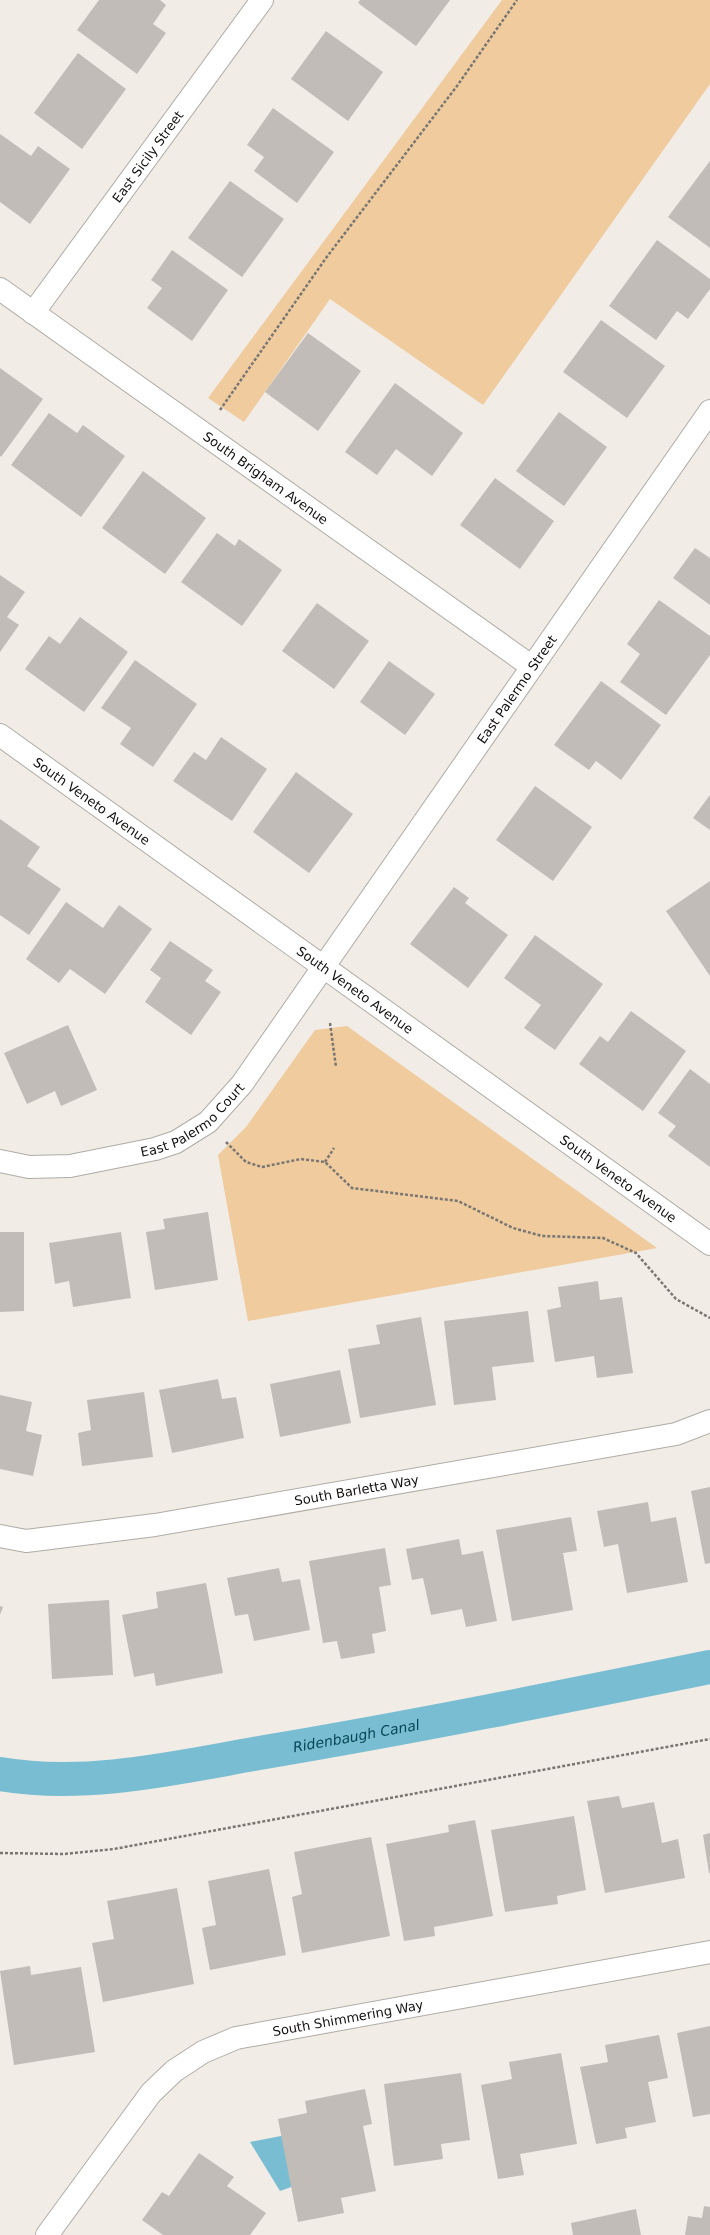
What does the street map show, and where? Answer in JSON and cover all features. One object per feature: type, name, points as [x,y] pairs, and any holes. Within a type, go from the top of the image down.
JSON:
[{"type":"street","name":"East Sicily Street","points":[[33,313],[262,0]]},
{"type":"street","name":"South Brigham Avenue","points":[[0,289],[531,666]]},
{"type":"street","name":"East Palermo Street","points":[[322,967],[710,411]]},
{"type":"street","name":"South Veneto Avenue","points":[[0,735],[710,1244]]},
{"type":"street","name":"East Palermo Court","points":[[0,1161],[29,1167],[70,1166],[155,1149],[176,1142],[208,1122],[242,1084],[322,967]]},
{"type":"street","name":"South Barletta Way","points":[[0,1536],[26,1541],[156,1525],[676,1434],[710,1421]]},
{"type":"street","name":"South Shimmering Way","points":[[47,2235],[152,2093],[174,2072],[203,2052],[236,2038],[710,1952]]},
{"type":"path","points":[[203,433],[326,258],[457,86],[517,0]]},
{"type":"path","points":[[330,1023],[336,1067]]},
{"type":"path","points":[[223,1139],[246,1162],[262,1167],[301,1159],[325,1162],[352,1188],[458,1200],[513,1228],[542,1236],[603,1238],[636,1253],[676,1299],[710,1318]]},
{"type":"path","points":[[325,1162],[334,1148]]},
{"type":"path","points":[[0,1853],[64,1854],[114,1848],[710,1740]]},
{"type":"shaded area","points":[[502,0],[710,0],[710,84],[483,405],[330,299],[244,422],[208,398]]},
{"type":"shaded area","points":[[347,1026],[657,1248],[248,1321],[218,1155],[246,1127],[315,1030]]},
{"type":"water","points":[[286,2135],[294,2186],[280,2191],[250,2142]]},
{"type":"building","points":[[99,0],[160,0],[166,5],[153,24],[166,33],[137,74],[77,30]]},
{"type":"building","points":[[360,0],[450,0],[416,46],[358,3]]},
{"type":"building","points":[[326,31],[383,72],[348,121],[291,79]]},
{"type":"building","points":[[78,53],[126,89],[82,149],[34,113]]},
{"type":"building","points":[[273,108],[334,152],[297,203],[254,171],[264,157],[247,145]]},
{"type":"building","points":[[0,134],[31,156],[38,146],[70,169],[30,224],[0,202]]},
{"type":"building","points":[[710,161],[710,248],[668,217]]},
{"type":"building","points":[[230,181],[284,219],[242,277],[188,238]]},
{"type":"building","points":[[657,240],[710,279],[710,289],[688,319],[677,311],[656,340],[609,306]]},
{"type":"building","points":[[172,250],[228,290],[192,341],[147,308],[162,288],[151,280]]},
{"type":"building","points":[[601,320],[665,366],[627,418],[563,372]]},
{"type":"building","points":[[308,333],[361,371],[318,431],[265,392]]},
{"type":"building","points":[[0,368],[43,399],[1,457],[0,456]]},
{"type":"building","points":[[395,383],[463,433],[432,476],[396,449],[377,475],[345,452]]},
{"type":"building","points":[[559,412],[607,447],[564,506],[516,471]]},
{"type":"building","points":[[49,413],[77,433],[83,425],[125,456],[81,517],[11,465]]},
{"type":"building","points":[[143,471],[206,518],[165,574],[102,528]]},
{"type":"building","points":[[495,478],[554,521],[520,569],[460,525]]},
{"type":"building","points":[[217,533],[235,546],[239,539],[282,570],[242,626],[181,582]]},
{"type":"building","points":[[695,548],[710,558],[710,605],[673,578]]},
{"type":"building","points":[[0,575],[25,592],[7,617],[19,625],[0,652]]},
{"type":"building","points":[[659,600],[710,636],[710,655],[666,715],[620,682],[640,654],[627,644]]},
{"type":"building","points":[[317,603],[369,641],[334,689],[282,651]]},
{"type":"building","points":[[80,617],[128,652],[84,712],[25,669],[49,636],[60,644]]},
{"type":"building","points":[[135,660],[197,704],[153,767],[120,744],[131,728],[101,708]]},
{"type":"building","points":[[389,661],[435,694],[405,735],[360,702]]},
{"type":"building","points":[[601,681],[661,725],[621,780],[596,761],[589,770],[554,745]]},
{"type":"building","points":[[221,737],[267,769],[232,821],[173,781],[194,752],[206,760]]},
{"type":"building","points":[[296,772],[353,814],[309,873],[253,832]]},
{"type":"building","points":[[535,786],[592,827],[553,881],[496,840]]},
{"type":"building","points":[[710,795],[710,830],[693,818]]},
{"type":"building","points":[[0,819],[40,847],[27,866],[61,889],[29,935],[0,915]]},
{"type":"building","points":[[710,881],[710,976],[666,911]]},
{"type":"building","points":[[454,887],[469,898],[465,903],[508,935],[468,988],[410,944]]},
{"type":"building","points":[[66,902],[103,928],[119,905],[152,929],[105,994],[70,969],[59,983],[26,959]]},
{"type":"building","points":[[535,935],[603,984],[555,1050],[524,1028],[541,1005],[504,978]]},
{"type":"building","points":[[170,941],[213,970],[205,981],[221,992],[191,1035],[145,1002],[161,978],[150,970]]},
{"type":"building","points":[[631,1011],[686,1051],[643,1111],[579,1064],[600,1036],[608,1042]]},
{"type":"building","points":[[68,1025],[97,1090],[61,1106],[55,1091],[27,1104],[4,1053]]},
{"type":"building","points":[[690,1069],[710,1084],[710,1167],[668,1136],[676,1126],[658,1113]]},
{"type":"building","points":[[208,1212],[218,1280],[155,1290],[146,1232],[165,1229],[163,1219]]},
{"type":"building","points":[[0,1232],[24,1232],[24,1311],[0,1312]]},
{"type":"building","points":[[121,1232],[131,1298],[73,1307],[69,1281],[55,1284],[49,1243]]},
{"type":"building","points":[[598,1281],[600,1300],[622,1297],[633,1373],[597,1378],[594,1356],[555,1362],[547,1310],[561,1307],[558,1287]]},
{"type":"building","points":[[528,1311],[534,1362],[492,1367],[496,1400],[454,1405],[444,1321]]},
{"type":"building","points":[[421,1317],[436,1405],[360,1418],[348,1349],[380,1344],[376,1325]]},
{"type":"building","points":[[340,1370],[351,1423],[280,1437],[270,1384]]},
{"type":"building","points":[[218,1379],[222,1399],[236,1397],[244,1438],[172,1453],[159,1390]]},
{"type":"building","points":[[144,1392],[153,1457],[82,1466],[78,1433],[91,1430],[87,1400]]},
{"type":"building","points":[[0,1395],[32,1402],[26,1431],[42,1435],[33,1476],[0,1469]]},
{"type":"building","points":[[710,1487],[710,1563],[705,1564],[691,1491]]},
{"type":"building","points":[[648,1502],[651,1522],[676,1517],[688,1582],[627,1593],[618,1544],[604,1547],[597,1511]]},
{"type":"building","points":[[571,1517],[577,1551],[563,1553],[573,1610],[512,1621],[496,1530]]},
{"type":"building","points":[[459,1539],[462,1555],[483,1551],[497,1621],[466,1627],[462,1609],[431,1615],[423,1578],[412,1580],[406,1549]]},
{"type":"building","points":[[385,1548],[391,1585],[379,1587],[386,1631],[372,1634],[375,1653],[341,1659],[337,1641],[323,1643],[309,1561]]},
{"type":"building","points":[[279,1568],[282,1582],[300,1579],[310,1630],[254,1641],[248,1614],[235,1616],[227,1578]]},
{"type":"building","points":[[206,1583],[223,1673],[156,1686],[154,1673],[134,1677],[122,1615],[158,1608],[156,1592]]},
{"type":"building","points":[[109,1600],[113,1675],[52,1679],[48,1604]]},
{"type":"building","points":[[0,1606],[3,1607],[0,1615]]},
{"type":"building","points":[[619,1796],[622,1808],[654,1802],[662,1843],[678,1839],[685,1878],[605,1893],[587,1801]]},
{"type":"building","points":[[574,1816],[586,1890],[557,1896],[558,1904],[505,1912],[491,1830]]},
{"type":"building","points":[[475,1820],[493,1916],[434,1927],[435,1936],[404,1941],[386,1844],[449,1832],[448,1825]]},
{"type":"building","points":[[710,1833],[710,1873],[709,1873],[703,1835]]},
{"type":"building","points":[[371,1837],[390,1936],[302,1953],[292,1897],[302,1894],[294,1852]]},
{"type":"building","points":[[269,1869],[286,1955],[210,1970],[202,1928],[216,1925],[208,1881]]},
{"type":"building","points":[[177,1888],[194,1984],[103,2002],[92,1943],[114,1939],[107,1901]]},
{"type":"building","points":[[30,1966],[31,1975],[81,1967],[95,2052],[14,2065],[0,1971]]},
{"type":"building","points":[[710,2026],[710,2114],[693,2117],[677,2033]]},
{"type":"building","points":[[659,2035],[668,2078],[648,2082],[656,2122],[625,2128],[627,2138],[596,2144],[580,2067],[608,2062],[605,2045]]},
{"type":"building","points":[[561,2053],[577,2144],[520,2154],[524,2175],[498,2179],[481,2085],[512,2079],[509,2062]]},
{"type":"building","points":[[461,2073],[470,2140],[441,2144],[443,2159],[394,2166],[384,2084]]},
{"type":"building","points":[[365,2089],[372,2124],[363,2126],[376,2191],[341,2198],[344,2213],[298,2222],[278,2119],[307,2113],[305,2101]]},
{"type":"building","points":[[199,2153],[234,2177],[227,2186],[266,2213],[250,2235],[163,2235],[142,2220],[162,2192],[169,2196]]},
{"type":"building","points":[[704,2206],[710,2207],[710,2235],[685,2235],[688,2216],[702,2218]]},
{"type":"building","points":[[636,2209],[641,2235],[573,2235],[571,2223]]},
{"type":"waterway","name":"Ridenbaugh Canal","points":[[0,1774],[33,1778],[66,1779],[100,1778],[167,1770],[432,1722],[710,1667]]}]
